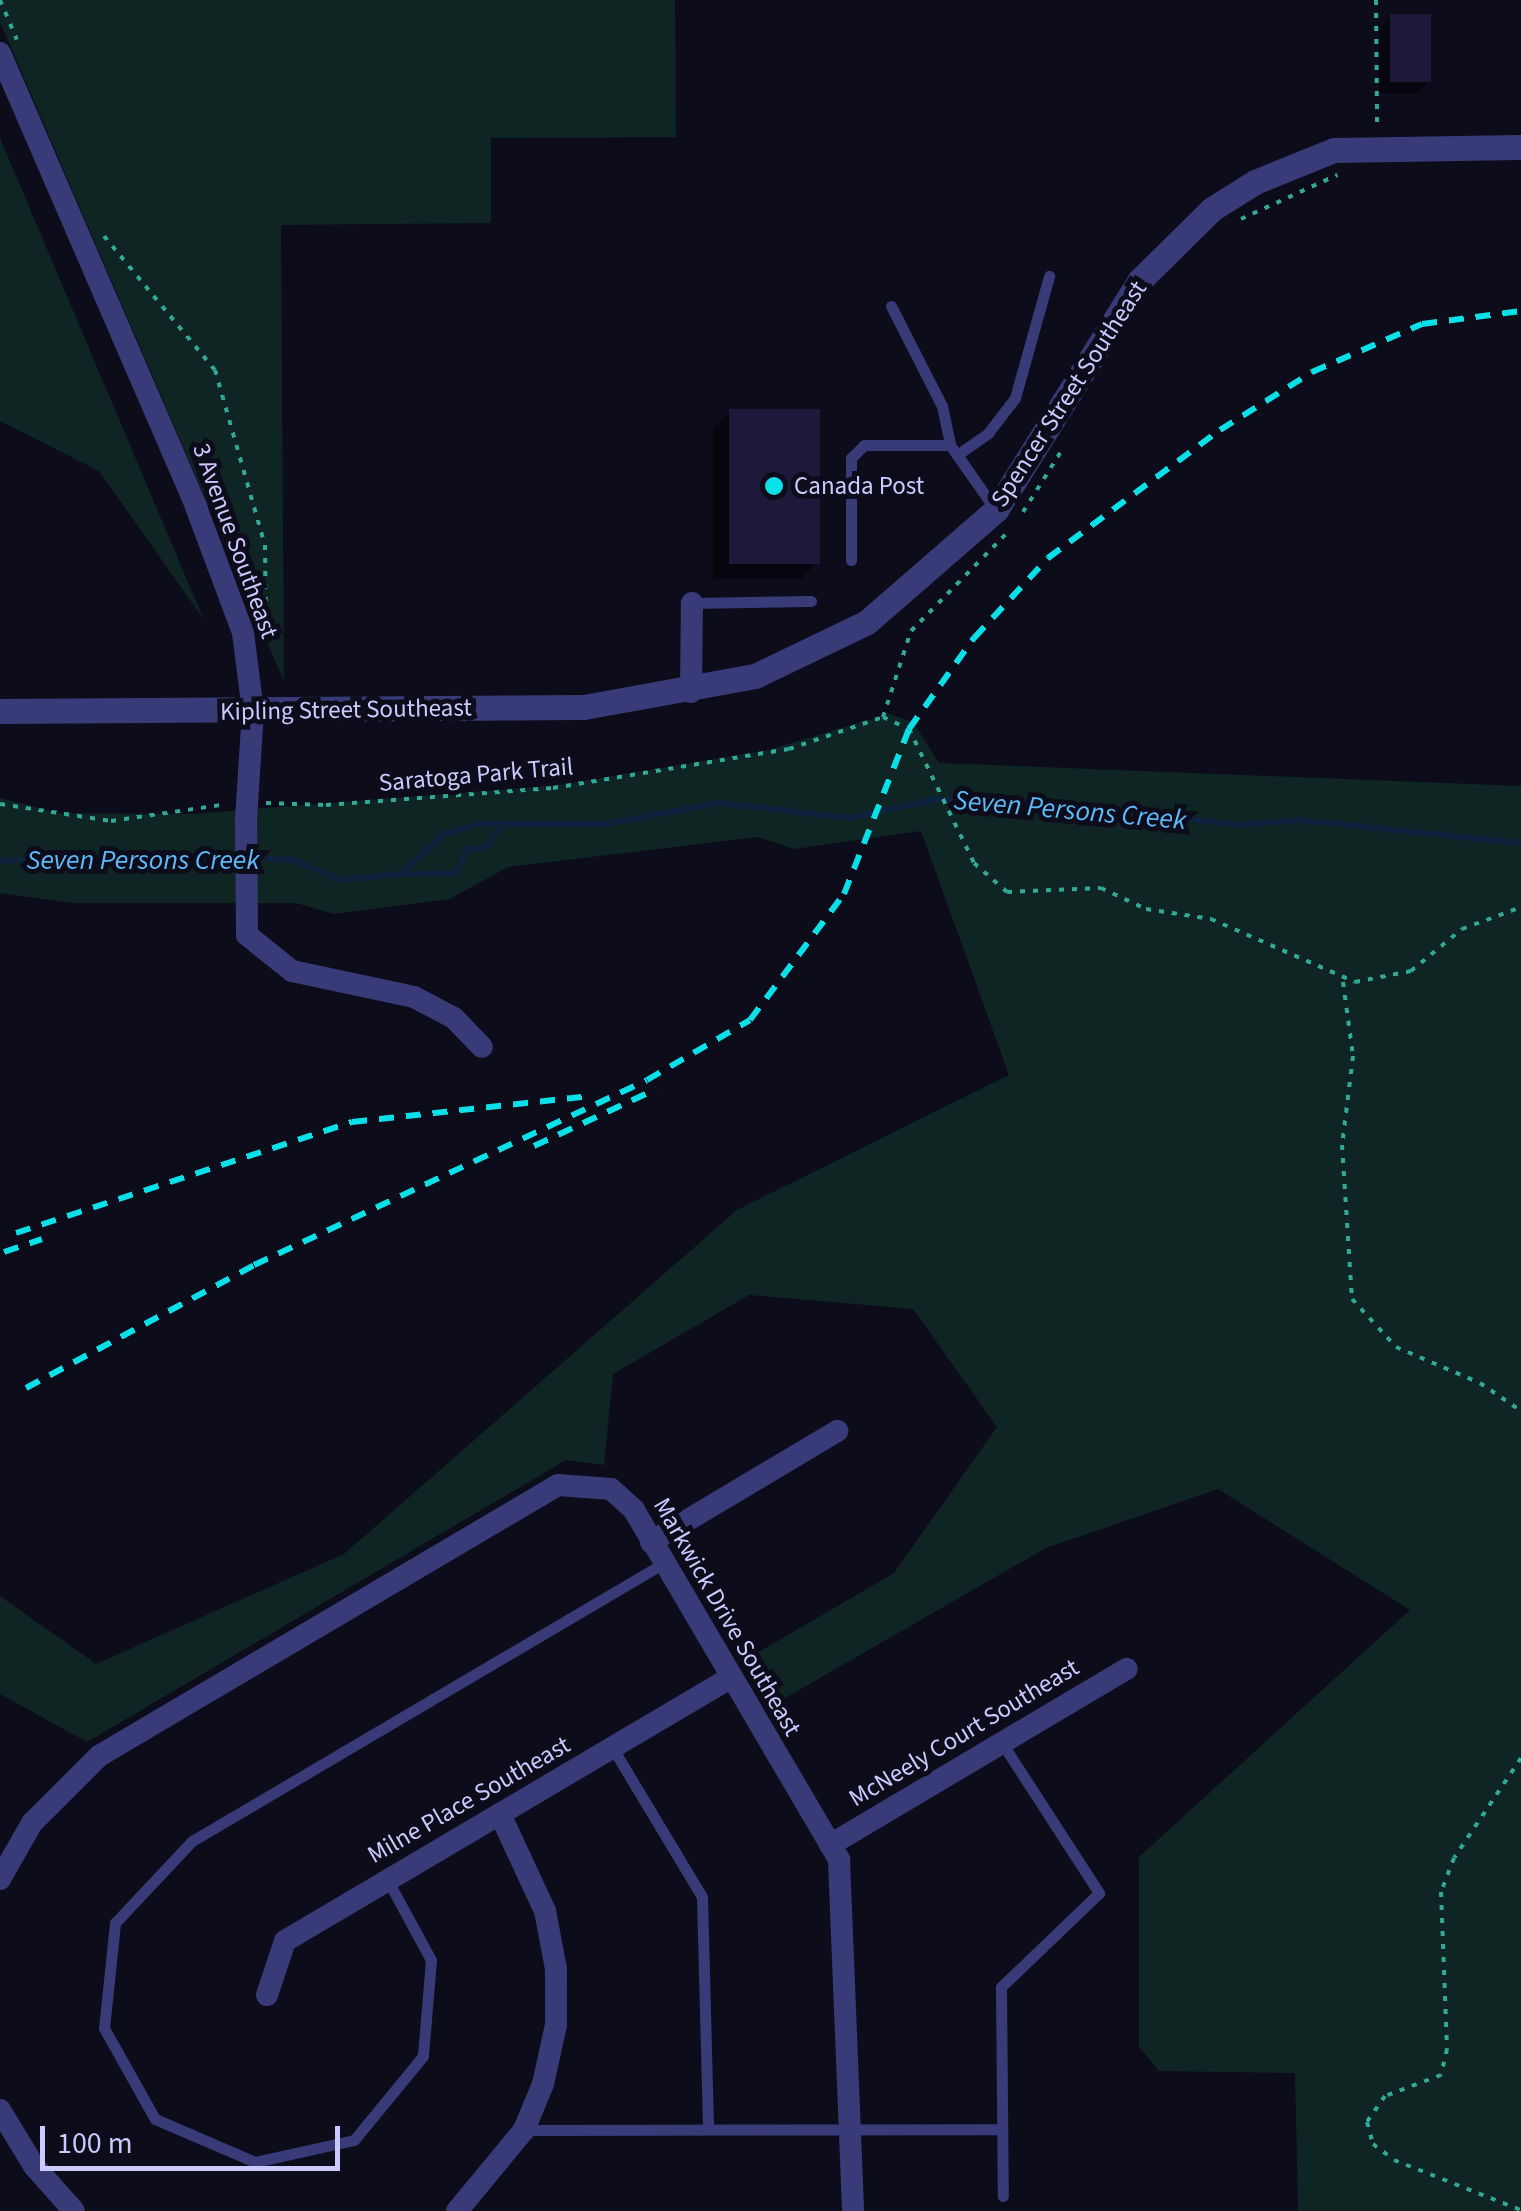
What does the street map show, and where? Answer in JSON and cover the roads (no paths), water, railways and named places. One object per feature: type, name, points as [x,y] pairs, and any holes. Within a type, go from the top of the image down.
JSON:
[{"type":"street","name":"3 Avenue Southeast","points":[[10,51],[243,632],[254,711],[246,810],[248,935],[292,971],[414,997],[454,1018],[482,1047]]},
{"type":"street","name":"Spencer Street Southeast","points":[[691,692],[755,676],[867,622],[996,510],[1106,327],[1178,237],[1254,182],[1334,150],[1521,147]]},
{"type":"street","points":[[691,692],[692,602]]},
{"type":"street","name":"Kipling Street Southeast","points":[[0,710],[584,707],[691,692]]},
{"type":"street","points":[[651,1542],[837,1431]]},
{"type":"street","name":"Markwick Drive Southeast","points":[[0,1880],[41,1812],[99,1756],[558,1485],[588,1484],[623,1496],[830,1845],[846,1903],[853,2211]]},
{"type":"street","name":"McNeely Court Southeast","points":[[830,1845],[1127,1670]]},
{"type":"street","name":"Milne Place Southeast","points":[[267,1995],[285,1941],[730,1678]]},
{"type":"street","points":[[457,2211],[524,2130],[550,2057],[556,1969],[546,1911],[500,1814]]},
{"type":"street","points":[[0,2110],[40,2176],[74,2211]]},
{"type":"lane","points":[[851,560],[850,458],[864,446],[954,450],[988,433],[1016,398],[1048,276]]},
{"type":"lane","points":[[892,306],[942,406],[954,450],[996,510]]},
{"type":"lane","points":[[692,602],[810,601]]},
{"type":"lane","points":[[386,1880],[431,1960],[423,2056],[354,2140],[255,2162],[155,2119],[104,2028],[115,1923],[192,1841],[664,1563]]},
{"type":"lane","points":[[1002,1743],[1099,1894],[1001,1987],[1002,2196]]},
{"type":"lane","points":[[612,1747],[702,1898],[708,2129]]},
{"type":"lane","points":[[524,2130],[1002,2129]]},
{"type":"waterway","name":"Seven Persons Creek","points":[[0,861],[156,854],[294,860],[340,880],[401,874],[444,834],[479,824],[605,824],[718,803],[850,818],[937,799],[1064,804],[1238,825],[1298,820],[1521,843]]},
{"type":"waterway","name":"Seven Persons Creek","points":[[403,874],[456,873],[467,849],[485,847],[502,825]]},
{"type":"railway","points":[[26,1388],[254,1265],[647,1080],[750,1020],[844,894],[909,729],[974,638],[1048,558],[1220,430],[1312,372],[1422,324],[1521,311]]},
{"type":"railway","points":[[534,1146],[656,1089]]},
{"type":"railway","points":[[16,1233],[352,1122],[584,1097]]},
{"type":"railway","points":[[4,1252],[42,1239]]},
{"type":"place","name":"Canada Post","points":[[774,486]]}]
